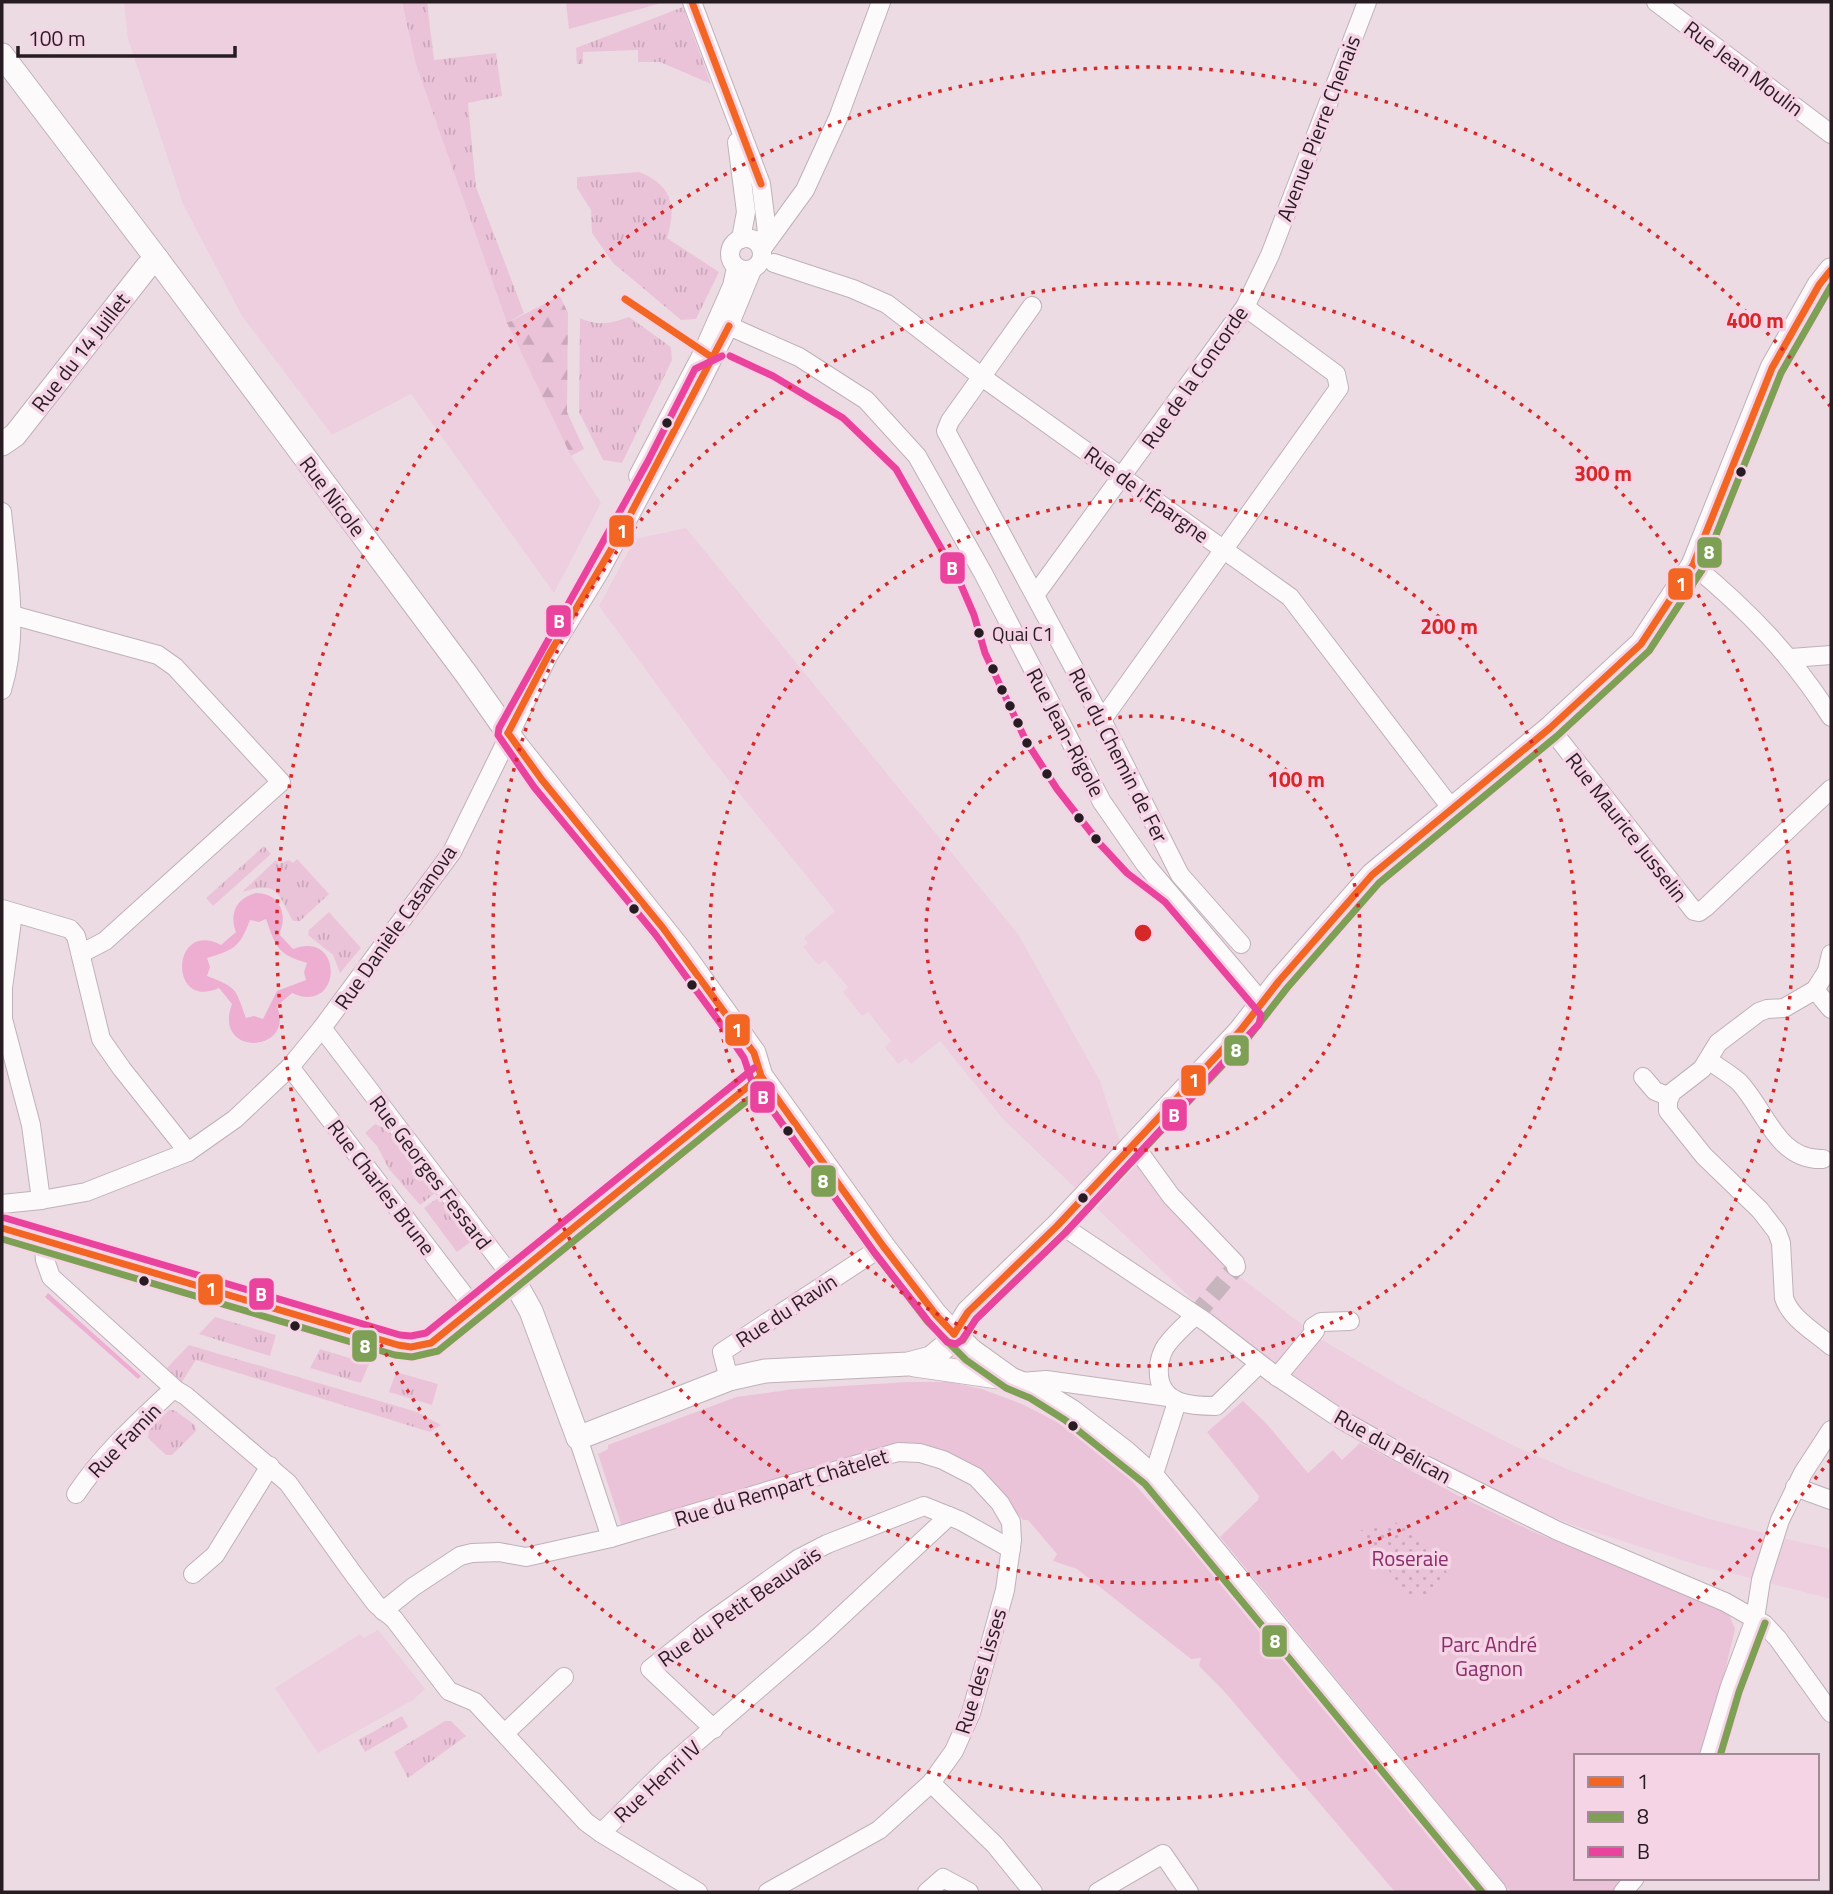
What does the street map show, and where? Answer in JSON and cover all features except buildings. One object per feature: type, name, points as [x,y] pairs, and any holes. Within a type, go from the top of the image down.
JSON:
[{"type":"main road","name":"Rue Nicole","points":[[2,55],[158,259],[542,780],[657,920],[732,1021],[754,1053],[761,1076],[936,1315],[972,1350],[1016,1381],[1071,1411],[1126,1453],[1153,1478],[1495,1892]]},
{"type":"main road","name":"Rue du 14 Juillet","points":[[2,444],[15,435],[147,267],[158,259]]},
{"type":"main road","points":[[578,1438],[729,1380],[765,1371],[908,1364],[931,1359],[948,1344],[968,1312],[1057,1226],[1230,1042],[1372,875],[1550,728],[1641,644],[1693,565],[1772,368],[1819,285],[1831,270]]},
{"type":"main road","points":[[2,1228],[411,1347],[431,1343],[512,1278]]},
{"type":"main road","name":"Rue Georges Fessard","points":[[512,1278],[531,1311],[578,1438]]},
{"type":"main road","points":[[908,1364],[1016,1381]]},
{"type":"street","points":[[692,2],[761,184],[767,232],[758,259]]},
{"type":"street","points":[[758,259],[805,190],[838,118],[881,2]]},
{"type":"street","name":"Avenue Pierre Chenais","points":[[1270,255],[1367,2]]},
{"type":"street","name":"Rue Jean Moulin","points":[[1664,5],[1831,134]]},
{"type":"street","points":[[734,114],[746,212],[741,239],[733,244],[730,253],[731,261],[758,259]]},
{"type":"street","name":"Rue de l'Épargne","points":[[741,239],[749,238],[758,259],[853,289],[887,304],[982,377],[1290,597],[1452,809]]},
{"type":"street","name":"Rue de la Concorde","points":[[1035,595],[1245,307],[1270,255]]},
{"type":"street","name":"Rue Danièle Casanova","points":[[2,1204],[86,1192],[188,1152],[234,1119],[290,1067],[322,1028],[452,852],[508,733],[619,536],[729,327],[758,259]]},
{"type":"street","name":"Rue Danièle Casanova","points":[[560,637],[591,565],[701,355],[732,286],[758,259]]},
{"type":"street","name":"Rue du Chemin de Fer","points":[[1032,306],[950,421],[946,431],[1102,720],[1180,875],[1241,944]]},
{"type":"street","points":[[1102,720],[1339,388],[1336,374],[1245,307]]},
{"type":"street","name":"Rue Jean-Rigole","points":[[729,327],[799,357],[866,400],[917,456],[983,573],[1102,802],[1145,864],[1255,994],[1264,1001]]},
{"type":"street","points":[[2,512],[12,615],[8,667],[2,690]]},
{"type":"street","points":[[1693,565],[1726,593],[1791,658],[1831,717]]},
{"type":"street","points":[[12,615],[158,655],[175,667],[281,782],[105,941],[82,953]]},
{"type":"street","points":[[1791,658],[1831,655]]},
{"type":"street","name":"Rue Maurice Jusselin","points":[[1550,728],[1694,911],[1699,912],[1706,907],[1831,789]]},
{"type":"street","points":[[41,1200],[31,1125],[3,1019],[8,911],[70,929],[76,936],[101,1039],[121,1069],[188,1152]]},
{"type":"street","points":[[1831,954],[1827,971],[1815,990],[1784,1008],[1759,1012],[1718,1043],[1702,1069],[1676,1088],[1669,1098],[1668,1111],[1704,1156],[1760,1210],[1777,1232],[1781,1243],[1786,1306],[1831,1346]]},
{"type":"street","points":[[1815,990],[1831,1009]]},
{"type":"street","name":"Rue Georges Fessard","points":[[322,1028],[512,1278]]},
{"type":"street","points":[[1707,1060],[1741,1085],[1777,1137],[1804,1157],[1823,1159]]},
{"type":"street","name":"Rue Charles Brune","points":[[290,1067],[474,1308]]},
{"type":"street","points":[[512,1278],[761,1076]]},
{"type":"street","points":[[1643,1077],[1655,1091],[1669,1098]]},
{"type":"street","points":[[1134,1145],[1171,1195],[1236,1267]]},
{"type":"street","name":"Rue du Pélican","points":[[1057,1226],[1070,1231],[1195,1316],[1277,1377],[1342,1420],[1399,1452],[1558,1531],[1725,1602],[1764,1624],[1831,1713]]},
{"type":"street","points":[[43,1239],[45,1260],[51,1277],[176,1390],[186,1395],[288,1483],[354,1575],[383,1611],[394,1619],[449,1691],[475,1702],[572,1809],[601,1833],[698,1892]]},
{"type":"street","name":"Rue du Ravin","points":[[729,1380],[722,1352],[874,1252]]},
{"type":"street","points":[[1172,1399],[1161,1387],[1161,1356],[1166,1346],[1195,1316]]},
{"type":"street","points":[[1277,1377],[1315,1331],[1313,1327],[1329,1321],[1350,1321]]},
{"type":"street","points":[[1016,1381],[1046,1380],[1172,1399],[1201,1406],[1216,1406],[1259,1364]]},
{"type":"street","name":"Rue Famin","points":[[76,1494],[95,1466],[125,1434],[169,1393],[176,1390]]},
{"type":"street","points":[[1153,1478],[1172,1399]]},
{"type":"street","points":[[1710,1754],[1729,1689],[1755,1619],[1761,1580],[1780,1520],[1795,1487],[1831,1430]]},
{"type":"street","points":[[578,1438],[611,1538]]},
{"type":"street","name":"Rue du Rempart Châtelet","points":[[383,1611],[460,1556],[499,1552],[526,1557],[611,1538],[898,1452],[920,1453],[943,1460],[976,1477],[1000,1503],[1011,1522]]},
{"type":"street","points":[[193,1574],[215,1555],[270,1466]]},
{"type":"street","points":[[1795,1487],[1831,1500]]},
{"type":"street","name":"Rue du Petit Beauvais","points":[[714,1729],[650,1669],[704,1626],[798,1559],[827,1544],[924,1506],[948,1516]]},
{"type":"street","points":[[948,1516],[1011,1549]]},
{"type":"street","name":"Rue Henri IV","points":[[601,1833],[669,1766],[821,1635],[948,1516]]},
{"type":"street","name":"Rue des Lisses","points":[[768,1892],[879,1830],[931,1783],[954,1751],[971,1713],[1004,1591],[1011,1549],[1011,1522]]},
{"type":"street","points":[[505,1733],[564,1677]]},
{"type":"street","points":[[931,1783],[995,1845],[1033,1892]]},
{"type":"street","points":[[1098,1892],[1163,1854],[1189,1892]]},
{"type":"street","points":[[927,1892],[943,1878],[969,1892]]},
{"type":"shaded area","points":[[124,2],[402,2],[416,65],[507,323],[571,456],[601,503],[554,593],[411,394],[332,435],[242,316],[183,204],[128,39]]},
{"type":"shaded area","points":[[686,528],[1018,934],[1100,1081],[1121,1145],[1176,1213],[1240,1277],[1322,1340],[1411,1392],[1514,1446],[1644,1498],[1772,1535],[1759,1580],[1700,1566],[1570,1524],[1472,1482],[1374,1430],[1292,1379],[1196,1303],[1003,1119],[940,1041],[911,1064],[906,1058],[898,1064],[885,1047],[891,1041],[868,1012],[862,1016],[843,992],[848,987],[825,960],[818,965],[803,947],[808,943],[804,938],[835,911],[706,752],[599,606],[635,539]]},
{"type":"shaded area","points":[[264,894],[276,901],[283,919],[279,934],[293,949],[310,946],[322,951],[329,960],[331,972],[328,984],[321,993],[309,997],[292,993],[277,1006],[280,1022],[275,1033],[266,1040],[254,1043],[242,1041],[233,1033],[229,1021],[232,1004],[219,988],[202,992],[191,987],[184,978],[182,965],[185,953],[192,944],[204,940],[221,945],[236,932],[234,913],[239,903],[249,895]],"holes":[[[266,919],[275,943],[283,953],[307,963],[304,972],[306,980],[277,991],[263,1019],[254,1016],[246,1018],[234,990],[207,976],[210,967],[207,958],[235,946],[250,920],[259,922]]]},
{"type":"shaded area","points":[[48,1293],[141,1376],[138,1379],[45,1297]]},
{"type":"shaded area","points":[[1778,1537],[1831,1549],[1831,1599],[1765,1582]]},
{"type":"shaded area","points":[[378,1630],[425,1689],[413,1700],[318,1753],[275,1688],[360,1634],[364,1638]]},
{"type":"green space","points":[[402,2],[427,2],[434,60],[496,53],[502,96],[468,103],[476,187],[524,313],[507,323],[416,65]]},
{"type":"green space","points":[[566,2],[665,2],[569,29]]},
{"type":"green space","points":[[683,7],[711,84],[660,62],[638,62],[638,50],[583,52],[583,64],[577,64],[576,48]]},
{"type":"green space","points":[[639,172],[659,183],[669,198],[671,216],[667,238],[719,272],[696,319],[681,320],[613,263],[592,233],[591,210],[577,188],[577,177]]},
{"type":"green space","points":[[560,296],[568,313],[567,412],[584,449],[571,456],[507,323]]},
{"type":"green space","points":[[629,317],[671,347],[672,360],[622,463],[603,460],[579,412],[580,318],[604,323]]},
{"type":"green space","points":[[264,846],[271,854],[213,906],[206,898]]},
{"type":"green space","points":[[297,859],[329,894],[300,921],[293,921],[280,897],[271,889],[242,892],[276,860],[279,864],[289,860],[293,863]]},
{"type":"green space","points":[[329,912],[361,948],[340,973],[333,955],[308,935],[309,930]]},
{"type":"green space","points":[[375,1124],[390,1131],[435,1193],[420,1205],[389,1169],[377,1146],[365,1133]]},
{"type":"green space","points":[[439,1197],[472,1241],[457,1252],[424,1208]]},
{"type":"green space","points":[[215,1317],[276,1335],[270,1356],[199,1334]]},
{"type":"green space","points":[[189,1345],[417,1412],[441,1425],[430,1432],[196,1360],[180,1385],[163,1372]]},
{"type":"green space","points":[[320,1349],[369,1364],[361,1383],[310,1368]]},
{"type":"green space","points":[[396,1372],[438,1384],[432,1405],[389,1392]]},
{"type":"green space","points":[[949,1382],[982,1389],[1022,1404],[1057,1422],[1121,1469],[1221,1581],[1477,1892],[1395,1892],[1223,1690],[1199,1666],[1201,1658],[1191,1659],[1077,1569],[1053,1561],[1057,1554],[1028,1520],[1023,1520],[1002,1496],[931,1451],[625,1527],[621,1524],[598,1454],[608,1449],[608,1445],[736,1397],[794,1389]]},
{"type":"green space","name":"Parc André Gagnon","points":[[1243,1401],[1266,1423],[1308,1473],[1333,1450],[1342,1460],[1360,1443],[1457,1495],[1534,1532],[1728,1612],[1735,1629],[1703,1754],[1574,1754],[1574,1880],[1626,1880],[1612,1892],[1511,1892],[1220,1537],[1259,1496],[1207,1432]]},
{"type":"green space","points":[[169,1410],[174,1410],[195,1425],[196,1431],[172,1455],[166,1455],[148,1438],[149,1430]]},
{"type":"green space","name":"Roseraie","points":[[1393,1521],[1426,1539],[1447,1573],[1441,1590],[1418,1598],[1405,1592],[1359,1531]]},
{"type":"green space","points":[[402,1716],[408,1727],[365,1752],[358,1740]]},
{"type":"green space","points":[[445,1721],[451,1721],[466,1736],[408,1778],[394,1752]]},
{"type":"tunnel","points":[[1195,1316],[1236,1267]]},
{"type":"transit line","name":"1","points":[[692,2],[761,184]]},
{"type":"transit line","name":"1","points":[[954,1334],[968,1312],[1057,1226],[1240,1031],[1279,981],[1372,875],[1550,728],[1641,644],[1693,565],[1772,368],[1819,285],[1831,270]]},
{"type":"transit line","name":"8","points":[[963,1340],[976,1319],[1065,1233],[1248,1038],[1287,988],[1379,883],[1557,736],[1649,651],[1702,570],[1781,373],[1831,286]]},
{"type":"transit line","name":"1","points":[[625,299],[713,358]]},
{"type":"transit line","name":"1","points":[[508,733],[548,656],[619,536],[729,326]]},
{"type":"transit line","name":"B","points":[[722,356],[695,369],[648,461],[499,728],[498,735],[534,787],[655,934],[723,1027],[744,1058],[752,1082],[874,1252],[928,1321],[947,1342],[956,1344],[962,1340],[976,1319],[1065,1233],[1259,1024],[1261,1015],[1165,902],[1127,873],[1100,844],[1057,789],[1026,741],[985,653],[974,615],[958,578],[896,469],[843,418],[773,376],[730,356]]},
{"type":"transit line","name":"1","points":[[508,733],[542,780],[663,928],[754,1053],[761,1076],[883,1246],[954,1334]]},
{"type":"transit line","name":"B","points":[[5,1218],[400,1335],[426,1333],[754,1068]]},
{"type":"transit line","name":"1","points":[[2,1228],[398,1345],[411,1347],[431,1343],[761,1076]]},
{"type":"transit line","name":"8","points":[[2,1239],[395,1355],[412,1357],[438,1351],[759,1091],[874,1252],[928,1322],[966,1360],[1006,1388],[1030,1398],[1065,1420],[1145,1484],[1482,1892]]},
{"type":"transit line","name":"8","points":[[1721,1754],[1739,1692],[1765,1623]]},
{"type":"place","name":"Quai C1","points":[[979,633]]}]
